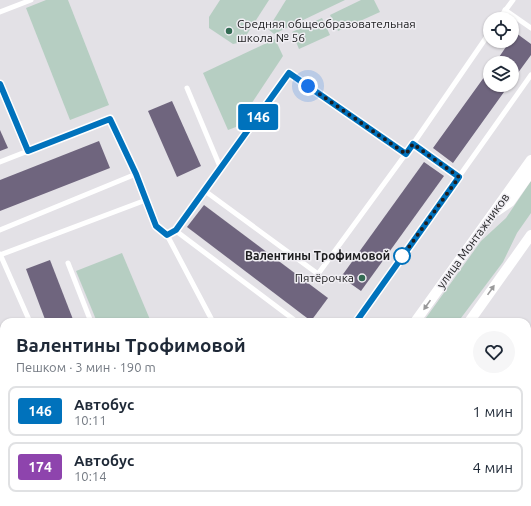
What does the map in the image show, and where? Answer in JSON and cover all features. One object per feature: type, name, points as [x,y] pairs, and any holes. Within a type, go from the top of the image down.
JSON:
[{"type":"street","name":"улица Монтажников","points":[[418,318],[531,160]]},
{"type":"street","points":[[490,216],[510,202],[531,172]]},
{"type":"street","points":[[472,318],[528,238],[531,229]]},
{"type":"lane","points":[[0,12],[31,0]]},
{"type":"lane","points":[[513,0],[505,10],[531,28]]},
{"type":"lane","points":[[205,191],[318,274],[406,154],[483,42]]},
{"type":"lane","points":[[167,235],[176,230],[222,169],[289,73],[406,154]]},
{"type":"lane","points":[[359,318],[531,75]]},
{"type":"lane","points":[[0,84],[28,151]]},
{"type":"lane","points":[[187,88],[222,169]]},
{"type":"lane","points":[[0,162],[110,119],[136,174],[156,226],[167,235],[211,318]]},
{"type":"lane","points":[[413,144],[459,177]]},
{"type":"lane","points":[[0,230],[136,174]]},
{"type":"lane","points":[[28,318],[0,254],[146,200]]},
{"type":"lane","points":[[176,230],[292,318]]},
{"type":"lane","points":[[68,263],[89,318]]},
{"type":"green space","points":[[46,0],[68,0],[109,105],[70,120],[26,8]]},
{"type":"green space","points":[[220,0],[269,0],[242,42],[233,44],[209,28],[209,17]]},
{"type":"green space","points":[[286,0],[345,0],[274,34],[268,29]]},
{"type":"green space","points":[[361,0],[374,0],[380,12],[338,31],[330,15]]},
{"type":"green space","points":[[322,18],[330,35],[299,49],[292,32]]},
{"type":"green space","points":[[275,39],[283,56],[236,127],[228,130],[203,73]]},
{"type":"green space","points":[[531,181],[531,213],[517,233],[503,262],[461,318],[426,318],[481,241],[506,218]]},
{"type":"green space","points":[[122,253],[149,318],[95,318],[76,271]]},
{"type":"building","points":[[519,35],[531,44],[531,55],[519,71],[519,56],[500,56],[505,48],[519,48]]},
{"type":"building","points":[[483,79],[483,92],[504,92],[453,163],[433,148]]},
{"type":"building","points":[[172,101],[201,166],[177,177],[148,111]]},
{"type":"building","points":[[0,130],[8,148],[0,151]]},
{"type":"building","points":[[99,141],[110,168],[0,211],[0,180]]},
{"type":"building","points":[[424,162],[444,176],[361,291],[341,277]]},
{"type":"building","points":[[204,205],[328,298],[313,318],[307,318],[187,227]]},
{"type":"building","points":[[50,260],[72,318],[44,318],[26,269]]},
{"type":"bus line","name":"146","points":[[0,84],[28,151],[110,119],[136,174],[156,226],[167,235],[176,230],[222,169],[289,73],[406,154],[413,144],[459,177],[359,318]]},
{"type":"place","name":"Средняя общеобразовательная школа № 56","points":[[229,31]]},
{"type":"place","name":"Валентины Трофимовой","points":[[402,256]]},
{"type":"place","name":"Пятёрочка","points":[[362,278]]},
{"type":"route","points":[[308,86],[406,154],[413,144],[459,177],[399,261],[402,256]]}]
